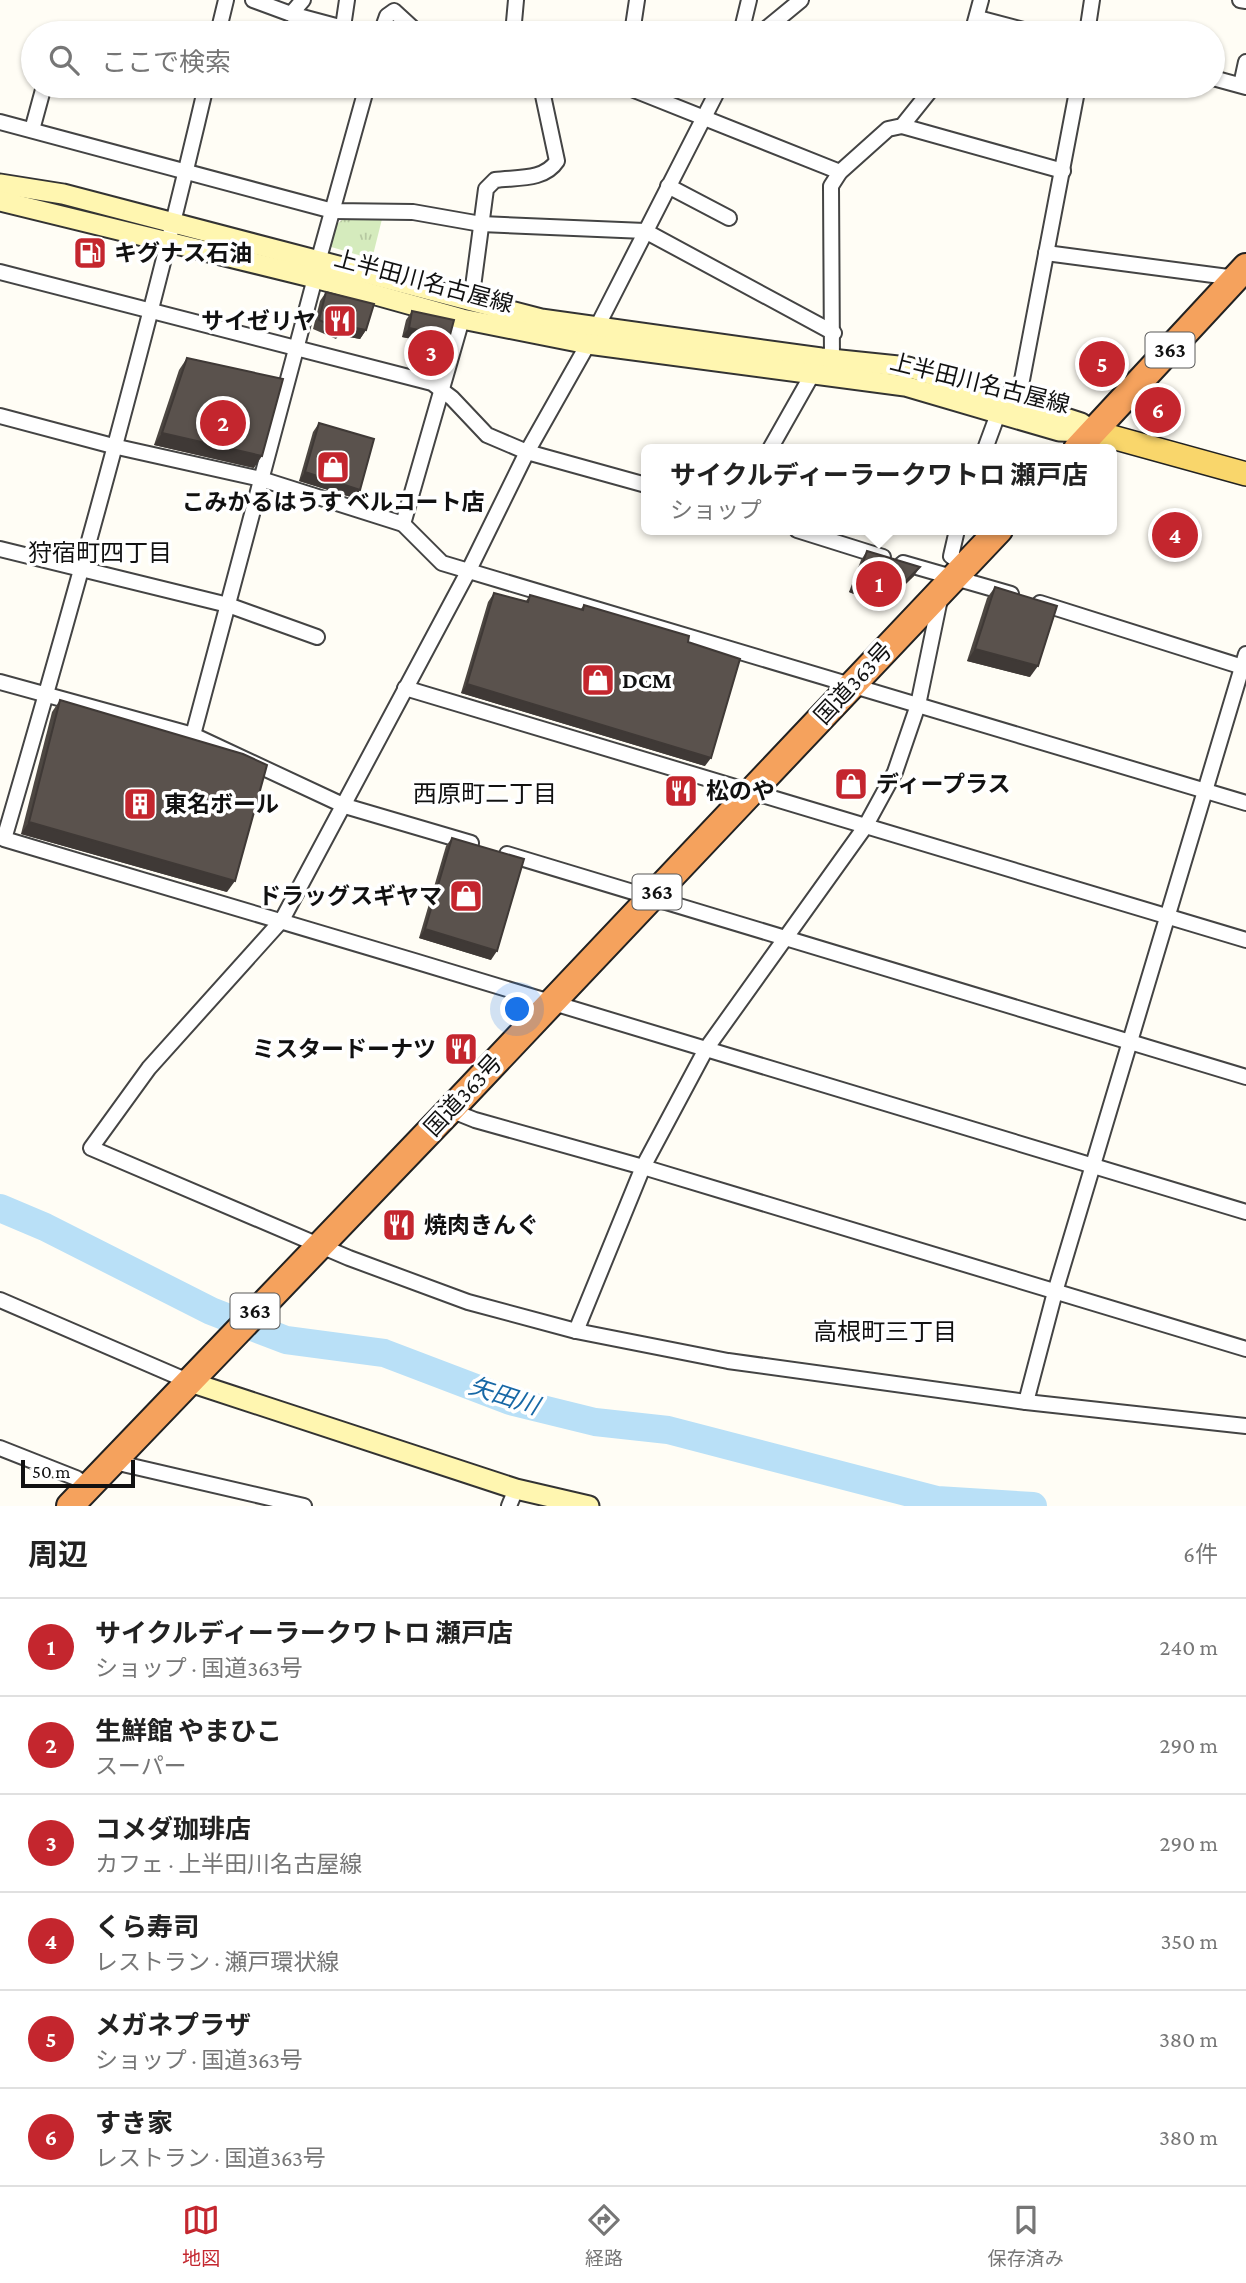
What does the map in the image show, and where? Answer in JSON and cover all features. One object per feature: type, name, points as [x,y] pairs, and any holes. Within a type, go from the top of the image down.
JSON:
[{"type":"highway","name":"363","points":[[1086,440],[1241,273]]},
{"type":"highway","name":"国道363号","points":[[70,1506],[450,1110],[994,535]]},
{"type":"main road","name":"上半田川名古屋線","points":[[0,184],[63,194],[171,233]]},
{"type":"main road","name":"上半田川名古屋線","points":[[0,201],[171,233],[467,311],[813,373],[905,386],[999,411],[1086,440]]},
{"type":"main road","name":"上半田川名古屋線","points":[[592,335],[908,367],[1082,423],[1086,440]]},
{"type":"main road","points":[[1086,440],[1105,444]]},
{"type":"main road","points":[[1117,447],[1246,474]]},
{"type":"main road","points":[[194,1377],[512,1497],[589,1506]]},
{"type":"street","points":[[221,21],[226,0]]},
{"type":"street","points":[[253,0],[291,15],[317,21]]},
{"type":"street","points":[[291,15],[303,0]]},
{"type":"street","points":[[344,21],[347,0]]},
{"type":"street","points":[[514,21],[516,0]]},
{"type":"street","points":[[634,21],[637,0]]},
{"type":"street","points":[[744,21],[749,0]]},
{"type":"street","points":[[776,21],[801,0]]},
{"type":"street","points":[[977,21],[981,0]]},
{"type":"street","points":[[1089,21],[1092,0]]},
{"type":"street","points":[[1240,0],[1246,1]]},
{"type":"street","points":[[385,21],[394,11],[405,21]]},
{"type":"street","points":[[978,18],[989,21]]},
{"type":"street","points":[[1225,81],[1244,86],[1246,62]]},
{"type":"street","points":[[32,130],[41,98]]},
{"type":"street","points":[[203,98],[151,308],[47,694],[4,839],[282,920],[549,1004],[1246,1212]]},
{"type":"street","points":[[192,735],[363,98]]},
{"type":"street","points":[[403,524],[467,311],[486,189],[495,180],[542,175],[551,170],[557,161],[544,98]]},
{"type":"street","points":[[654,98],[841,172]]},
{"type":"street","points":[[714,98],[592,335],[527,452],[469,570],[345,806],[282,920],[149,1068],[91,1148],[317,1247],[468,1303],[576,1331],[728,1361],[1026,1402],[1246,1426]]},
{"type":"street","points":[[902,126],[924,98]]},
{"type":"street","points":[[1018,401],[1077,98]]},
{"type":"street","points":[[0,122],[333,211],[413,212],[481,224],[645,231],[834,333]]},
{"type":"street","points":[[832,359],[834,333],[831,186],[841,172],[888,129],[902,126],[1063,171]]},
{"type":"street","points":[[668,186],[729,218]]},
{"type":"street","points":[[1046,253],[1219,274],[1241,273]]},
{"type":"street","points":[[0,272],[151,308],[432,383],[442,389],[486,435],[527,452],[641,484]]},
{"type":"street","points":[[773,444],[813,373]]},
{"type":"street","points":[[987,444],[999,411]]},
{"type":"street","points":[[0,416],[113,446],[261,479],[403,524],[442,563],[1246,803]]},
{"type":"street","points":[[813,535],[1245,663],[1055,1292],[1026,1402]]},
{"type":"street","points":[[576,1331],[643,1167],[706,1049],[865,827],[895,772],[918,705],[954,578],[951,556],[956,535]]},
{"type":"street","points":[[0,549],[70,568],[80,566],[228,605],[317,637]]},
{"type":"street","points":[[0,682],[192,735],[345,806],[1246,1077]]},
{"type":"street","points":[[405,688],[1246,940]]},
{"type":"street","points":[[450,1110],[475,1120],[643,1167],[1246,1349]]},
{"type":"street","points":[[0,1300],[194,1377]]},
{"type":"street","points":[[0,1448],[76,1478],[89,1487]]},
{"type":"street","points":[[114,1462],[304,1506]]},
{"type":"green space","points":[[350,213],[382,219],[372,259],[328,246],[336,225]]},
{"type":"building","name":"サイゼリヤ","points":[[326,292],[374,304],[366,330],[344,326],[342,331],[319,320]]},
{"type":"building","points":[[412,311],[454,320],[443,361],[423,357],[428,332],[409,328]]},
{"type":"building","points":[[187,358],[283,379],[262,456],[162,433]]},
{"type":"building","points":[[319,423],[374,439],[360,490],[305,472]]},
{"type":"building","points":[[867,551],[920,567],[889,598],[856,583]]},
{"type":"building","points":[[995,587],[1057,606],[1038,666],[975,649]]},
{"type":"building","name":"DCM","points":[[494,593],[528,602],[530,595],[583,610],[584,605],[689,636],[688,642],[740,659],[711,758],[467,684]]},
{"type":"building","name":"東名ボール","points":[[60,700],[243,754],[267,765],[235,881],[29,822]]},
{"type":"building","points":[[452,838],[524,859],[497,951],[425,929]]},
{"type":"waterway","name":"矢田川","points":[[0,1208],[45,1227],[211,1311],[286,1340],[384,1353],[510,1401],[595,1422],[668,1430],[937,1500],[1033,1506]]},
{"type":"place","name":"キグナス石油","points":[[90,253]]},
{"type":"place","name":"サイゼリヤ","points":[[340,321]]},
{"type":"place","name":"コメダ珈琲店","points":[[431,353]]},
{"type":"place","name":"メガネプラザ","points":[[1102,364]]},
{"type":"place","name":"すき家","points":[[1158,410]]},
{"type":"place","name":"生鮮館 やまひこ","points":[[223,423]]},
{"type":"place","name":"こみかるはうす ベルコート店","points":[[333,467]]},
{"type":"place","name":"くら寿司","points":[[1175,535]]},
{"type":"place","name":"サイクルディーラークワトロ 瀬戸店","points":[[879,584]]},
{"type":"place","name":"DCM","points":[[598,680]]},
{"type":"place","name":"ディープラス","points":[[851,784]]},
{"type":"place","name":"松のや","points":[[681,791]]},
{"type":"place","name":"東名ボール","points":[[140,804]]},
{"type":"place","name":"ドラッグスギヤマ","points":[[466,896]]},
{"type":"place","name":"ミスタードーナツ","points":[[461,1049]]},
{"type":"place","name":"焼肉きんぐ","points":[[399,1225]]},
{"type":"district","name":"狩宿町四丁目","points":[[100,553]]},
{"type":"district","name":"西原町二丁目","points":[[485,794]]},
{"type":"district","name":"高根町三丁目","points":[[885,1332]]}]
